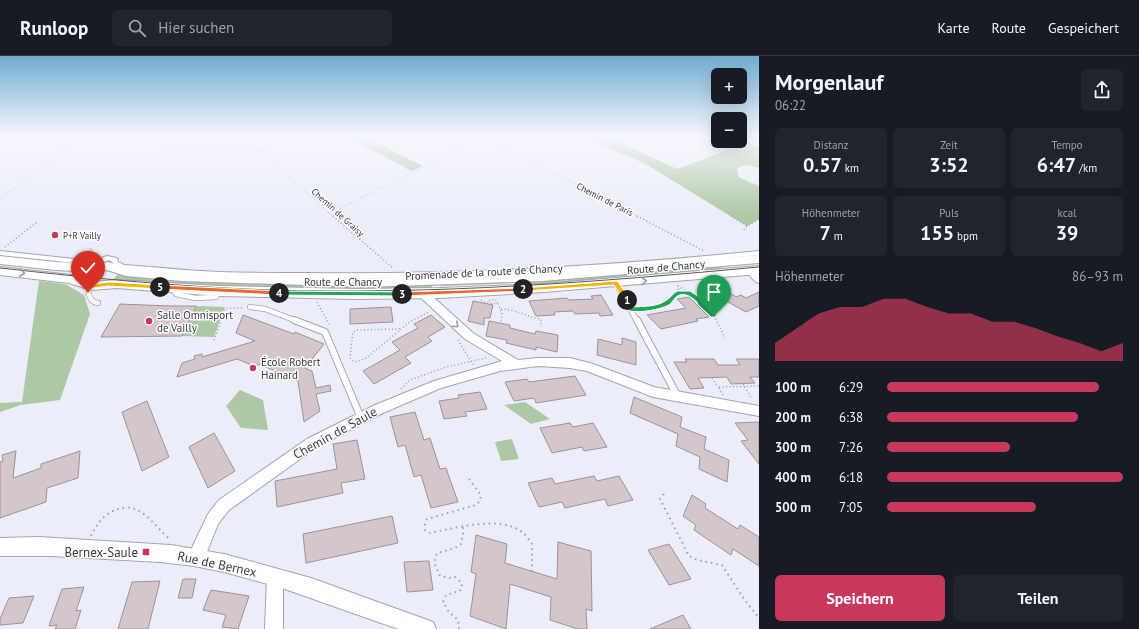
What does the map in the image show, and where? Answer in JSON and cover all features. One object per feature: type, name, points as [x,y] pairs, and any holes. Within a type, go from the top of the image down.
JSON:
[{"type":"main road","name":"Route de Chancy","points":[[0,254],[56,266],[96,268],[108,266],[115,269],[148,274],[230,280],[329,283],[409,282],[586,274],[758,270]]},
{"type":"main road","points":[[96,268],[85,274],[83,277],[91,284],[114,276],[116,273],[115,269]]},
{"type":"main road","name":"Route de Chancy","points":[[0,270],[64,278],[91,284],[126,284],[219,291],[324,294],[421,294],[515,290],[616,283],[758,270]]},
{"type":"street","name":"Promenade de la route de Chancy","points":[[0,254],[94,263],[107,258],[115,259],[113,261],[115,263],[124,267],[195,272],[252,275],[402,276],[560,269],[759,253]]},
{"type":"street","points":[[421,294],[428,298],[469,336],[514,363]]},
{"type":"street","name":"Chemin de Saule","points":[[196,558],[213,519],[224,505],[312,443],[361,418],[438,384],[514,363],[538,362],[574,364],[600,371],[647,389],[678,398],[758,410]]},
{"type":"street","name":"Rue de Bernex","points":[[0,547],[43,546],[168,554],[196,558],[275,578],[359,605],[426,629]]},
{"type":"street","points":[[274,629],[275,578]]},
{"type":"lane","points":[[616,283],[678,398]]},
{"type":"lane","points":[[91,284],[88,292],[90,300],[98,303]]},
{"type":"lane","points":[[250,307],[265,309],[324,332],[361,418]]},
{"type":"path","points":[[0,198],[48,163]]},
{"type":"path","name":"Chemin de Graisy","points":[[274,163],[402,276]]},
{"type":"path","points":[[331,214],[433,163]]},
{"type":"path","name":"Chemin de Paris","points":[[530,163],[601,197],[715,257]]},
{"type":"path","points":[[643,163],[747,226]]},
{"type":"path","points":[[744,230],[747,226],[759,219]]},
{"type":"path","points":[[0,254],[37,222]]},
{"type":"path","points":[[82,255],[91,249]]},
{"type":"path","points":[[679,293],[678,286],[700,301],[700,304],[714,316],[725,338]]},
{"type":"path","points":[[631,309],[663,305],[679,293],[691,294]]},
{"type":"path","points":[[316,298],[319,310],[330,324],[328,329],[324,332]]},
{"type":"path","points":[[480,299],[483,302],[498,304]]},
{"type":"path","points":[[489,302],[495,299],[501,309],[501,322]]},
{"type":"path","points":[[400,329],[357,330],[353,332],[350,358],[355,362],[364,359],[411,321],[438,307]]},
{"type":"path","points":[[214,340],[226,308],[243,308]]},
{"type":"path","points":[[501,309],[511,309],[528,317],[541,319],[541,327]]},
{"type":"path","points":[[712,378],[728,406]]},
{"type":"path","points":[[743,384],[758,410]]},
{"type":"path","points":[[718,387],[759,386]]},
{"type":"path","points":[[469,479],[481,495],[480,501],[476,505],[432,517],[427,520],[424,526],[426,530],[430,533],[471,524],[507,526],[520,530],[532,544],[532,572]]},
{"type":"path","points":[[664,494],[660,499],[689,556],[697,560],[722,565],[744,599],[759,618]]},
{"type":"path","points":[[91,538],[94,529],[106,515],[113,510],[127,506],[138,509],[146,515],[164,536],[172,542]]},
{"type":"path","points":[[459,629],[458,620],[449,612],[443,602],[446,595],[460,592],[462,582],[455,577],[451,578],[440,576],[435,569],[434,562],[438,553],[460,547],[464,536],[464,526]]},
{"type":"green space","points":[[396,163],[416,163],[423,166],[412,171]]},
{"type":"green space","points":[[643,163],[664,163],[677,169],[694,163],[759,163],[759,168],[746,165],[737,168],[738,177],[759,186],[759,219],[747,226]]},
{"type":"green space","points":[[717,264],[725,271],[517,288],[514,283],[441,286],[441,283]]},
{"type":"green space","points":[[119,273],[431,283],[433,291],[338,292],[112,281]]},
{"type":"green space","points":[[39,281],[65,284],[84,295],[90,314],[60,400],[21,405],[0,412],[0,403],[22,402]]},
{"type":"green space","points":[[196,306],[225,307],[214,337],[182,336]]},
{"type":"green space","points":[[240,390],[263,400],[268,430],[241,428],[226,406]]},
{"type":"green space","points":[[525,402],[550,419],[531,424],[504,405]]},
{"type":"green space","points":[[512,439],[519,459],[501,461],[495,442]]},
{"type":"building","points":[[759,292],[759,306],[746,312],[719,297],[730,293],[736,297],[741,295],[746,298]]},
{"type":"building","points":[[601,295],[613,315],[600,316],[599,313],[575,314],[573,311],[554,312],[555,315],[536,316],[529,301],[567,298],[569,300],[593,299],[591,296]]},
{"type":"building","points":[[689,297],[709,317],[696,319],[698,321],[661,329],[647,315],[686,308],[677,299]]},
{"type":"building","points":[[473,301],[493,305],[490,318],[484,318],[484,325],[468,321]]},
{"type":"building","name":"Salle Omnisport de Vailly","points":[[120,304],[196,306],[182,336],[101,337]]},
{"type":"building","points":[[391,307],[393,322],[350,324],[350,309]]},
{"type":"building","points":[[243,315],[294,334],[295,332],[324,344],[305,368],[312,371],[316,388],[330,385],[331,391],[316,394],[320,411],[304,422],[298,381],[259,364],[256,367],[237,359],[177,377],[182,363],[195,359],[194,356],[202,354],[202,357],[255,341],[236,333]]},
{"type":"building","points":[[431,315],[445,327],[428,337],[432,341],[405,357],[411,363],[374,384],[363,371],[400,350],[392,342],[418,328],[414,324]]},
{"type":"building","points":[[489,321],[510,325],[510,328],[535,334],[536,331],[558,335],[557,352],[536,347],[536,350],[506,343],[507,340],[486,336]]},
{"type":"building","points":[[622,338],[636,342],[636,365],[597,355],[598,339],[622,345]]},
{"type":"building","points":[[685,359],[714,359],[718,365],[740,365],[736,359],[759,359],[759,377],[750,377],[755,383],[731,384],[727,377],[698,378],[704,388],[690,389],[674,362],[687,362]]},
{"type":"building","points":[[575,376],[586,395],[536,403],[534,398],[514,401],[505,382],[527,379],[529,382]]},
{"type":"building","points":[[480,392],[487,409],[465,412],[467,416],[444,419],[439,401],[459,398],[458,395]]},
{"type":"building","points":[[634,397],[682,417],[680,427],[706,437],[704,449],[729,460],[727,482],[699,469],[700,457],[676,446],[678,434],[630,413]]},
{"type":"building","points":[[147,401],[169,457],[142,471],[122,412]]},
{"type":"building","points":[[415,412],[424,440],[430,438],[440,469],[446,468],[458,502],[431,508],[421,475],[414,477],[405,445],[398,447],[390,417]]},
{"type":"building","points":[[759,422],[759,464],[741,441],[748,440],[735,423]]},
{"type":"building","points":[[570,423],[573,427],[593,423],[607,447],[584,451],[582,447],[552,453],[540,428]]},
{"type":"building","points":[[214,433],[235,471],[208,488],[189,447]]},
{"type":"building","points":[[357,440],[365,479],[341,483],[343,493],[277,507],[275,481],[337,469],[333,444]]},
{"type":"building","points":[[16,451],[13,478],[41,468],[41,464],[80,451],[78,478],[47,488],[46,502],[0,518],[0,462],[3,461],[2,455]]},
{"type":"building","points":[[594,476],[597,481],[619,476],[633,500],[608,506],[605,499],[565,508],[562,502],[539,507],[528,483],[552,478],[555,484]]},
{"type":"building","points":[[692,495],[706,504],[705,508],[738,529],[740,525],[759,537],[759,566],[733,549],[731,555],[694,530],[696,525],[683,516]]},
{"type":"building","points":[[392,516],[398,543],[306,563],[303,534]]},
{"type":"building","points":[[476,535],[507,544],[505,563],[557,579],[558,542],[591,551],[592,611],[586,609],[587,629],[578,629],[550,620],[551,597],[510,584],[506,629],[470,616],[476,574],[471,572]]},
{"type":"building","points":[[669,544],[691,579],[669,585],[648,550]]},
{"type":"building","points":[[429,561],[433,590],[407,592],[404,562]]},
{"type":"building","points":[[183,579],[196,579],[192,598],[178,598]]},
{"type":"building","points":[[160,581],[148,629],[118,629],[132,582]]},
{"type":"building","points":[[84,587],[76,611],[81,610],[75,629],[55,629],[57,625],[49,626],[62,589]]},
{"type":"building","points":[[211,590],[249,596],[238,629],[222,627],[226,615],[203,610]]},
{"type":"building","points":[[34,596],[23,623],[0,625],[0,619],[9,598]]},
{"type":"building","points":[[683,615],[691,629],[650,629]]},
{"type":"tram line","points":[[0,268],[101,279],[236,289],[393,291],[515,286],[637,278],[759,267]]},
{"type":"place","name":"P+R Vailly","points":[[55,235]]},
{"type":"place","name":"Salle Omnisport de Vailly","points":[[149,321]]},
{"type":"place","name":"École Robert Hainard","points":[[253,368]]},
{"type":"place","name":"Bernex-Saule","points":[[146,552]]},
{"type":"route","points":[[88,292],[91,286],[126,284],[269,293],[421,294],[478,292],[616,283],[631,309],[663,305],[669,302],[673,296],[683,292],[694,296],[701,302],[700,304],[714,316]]}]
